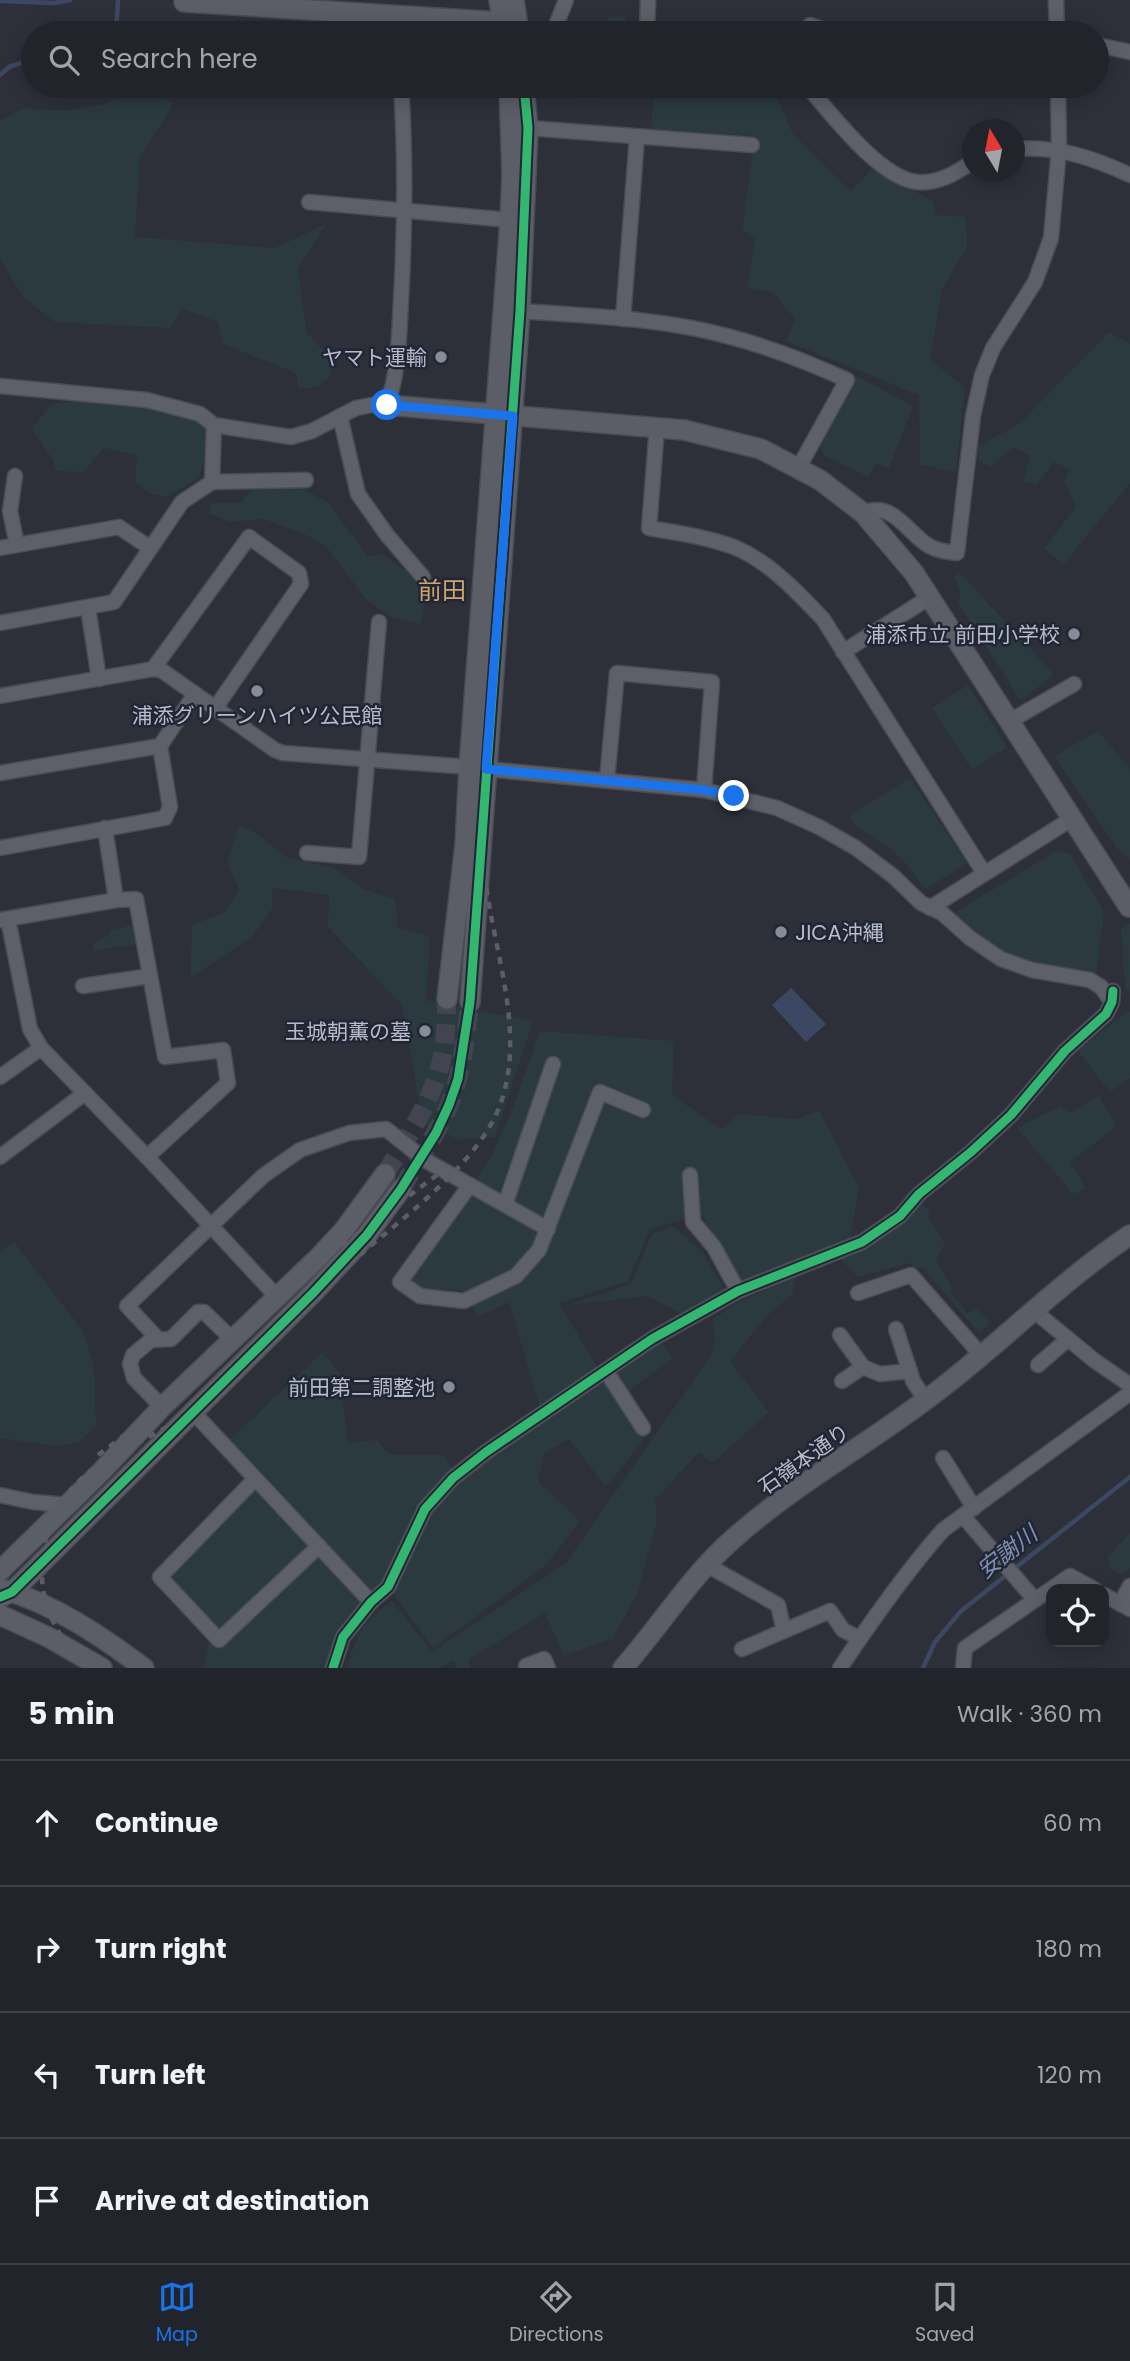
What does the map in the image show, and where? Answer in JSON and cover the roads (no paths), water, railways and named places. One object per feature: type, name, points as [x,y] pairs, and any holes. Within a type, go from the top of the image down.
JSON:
[{"type":"street","points":[[499,0],[508,21]]},
{"type":"street","points":[[512,21],[514,0]]},
{"type":"street","points":[[558,21],[566,0]]},
{"type":"street","points":[[647,21],[648,0]]},
{"type":"street","points":[[1056,0],[1057,21]]},
{"type":"street","points":[[184,2],[314,5],[380,21]]},
{"type":"street","points":[[1109,48],[1130,52]]},
{"type":"street","points":[[387,405],[393,389],[397,360],[406,211],[401,98]]},
{"type":"street","points":[[470,1002],[478,768],[504,416],[512,176],[509,98]]},
{"type":"street","points":[[504,416],[520,311],[528,128],[525,98]]},
{"type":"street","points":[[817,98],[839,126],[898,175],[917,182],[950,177],[962,169]]},
{"type":"street","points":[[863,513],[874,508],[885,511],[930,547],[942,552],[957,553],[974,416],[982,374],[993,348],[1035,282],[1051,239],[1059,149],[1058,98]]},
{"type":"street","points":[[528,128],[752,145]]},
{"type":"street","points":[[623,320],[637,136]]},
{"type":"street","points":[[1025,149],[1059,149],[1130,175]]},
{"type":"street","points":[[309,202],[510,220]]},
{"type":"street","points":[[520,311],[672,324],[725,335],[786,353],[848,380],[799,467]]},
{"type":"street","points":[[0,386],[147,400],[200,414],[214,425],[291,437],[312,431],[356,408],[377,404],[684,430],[761,449],[799,467],[839,493],[863,513],[898,552],[930,597],[1129,907]]},
{"type":"street","points":[[340,416],[358,494],[387,535],[423,577]]},
{"type":"street","points":[[212,482],[214,425]]},
{"type":"street","points":[[656,427],[649,528],[701,537],[736,548],[769,567],[798,592],[823,619],[984,873]]},
{"type":"street","points":[[15,476],[10,511],[17,545]]},
{"type":"street","points":[[0,623],[114,601],[182,502],[212,482],[306,480]]},
{"type":"street","points":[[0,548],[119,527],[150,548]]},
{"type":"street","points":[[153,669],[249,537],[299,573],[301,584],[216,707]]},
{"type":"street","points":[[843,652],[930,597]]},
{"type":"street","points":[[88,608],[99,678]]},
{"type":"street","points":[[307,853],[359,856],[379,622]]},
{"type":"street","points":[[0,696],[153,669],[161,670],[283,753],[478,768],[704,790],[777,808],[819,827],[876,862],[921,903],[942,913],[970,938],[1000,958],[1032,970],[1090,980],[1113,996],[1105,1014],[1065,1051],[1011,1115],[919,1194],[900,1216],[862,1242],[738,1291],[652,1339],[486,1452],[453,1478],[425,1509],[388,1587],[371,1602],[342,1637],[333,1668]]},
{"type":"street","points":[[607,780],[617,673],[685,679],[712,682],[704,790]]},
{"type":"street","points":[[1010,721],[1074,684]]},
{"type":"street","points":[[0,848],[165,818],[170,807],[160,746],[195,694]]},
{"type":"street","points":[[0,773],[160,746]]},
{"type":"street","points":[[447,999],[465,845],[478,768]]},
{"type":"street","points":[[930,908],[1073,818]]},
{"type":"street","points":[[105,828],[116,900]]},
{"type":"street","points":[[147,1157],[228,1083],[223,1050],[165,1057],[136,899],[4,919],[30,1029],[41,1048],[278,1298]]},
{"type":"street","points":[[83,986],[150,976]]},
{"type":"street","points":[[0,1077],[41,1048]]},
{"type":"street","points":[[505,1205],[553,1063]]},
{"type":"street","points":[[470,1185],[400,1282],[420,1296],[464,1301],[516,1276],[539,1250],[600,1091],[643,1110]]},
{"type":"street","points":[[0,1157],[85,1093]]},
{"type":"street","points":[[158,1339],[127,1306],[262,1175],[300,1150],[349,1133],[386,1129],[425,1160],[548,1229]]},
{"type":"street","points":[[0,1571],[162,1407],[278,1298],[344,1230],[385,1174]]},
{"type":"street","points":[[690,1175],[693,1222],[714,1247],[738,1291]]},
{"type":"street","points":[[144,1668],[80,1625],[40,1604],[4,1592],[193,1412],[342,1262],[367,1235],[401,1189]]},
{"type":"street","name":"石嶺本通り","points":[[623,1668],[707,1564],[735,1537],[769,1510],[926,1401],[1077,1273],[1130,1235]]},
{"type":"street","points":[[858,1293],[911,1275],[982,1356]]},
{"type":"street","points":[[1033,1310],[1130,1385]]},
{"type":"street","points":[[162,1407],[134,1378],[130,1364],[133,1355],[146,1342],[171,1339],[198,1312],[204,1311],[233,1340]]},
{"type":"street","points":[[896,1329],[916,1387],[926,1401]]},
{"type":"street","points":[[840,1335],[863,1367],[880,1374],[910,1371]]},
{"type":"street","points":[[1038,1365],[1068,1339]]},
{"type":"street","points":[[842,1381],[863,1367]]},
{"type":"street","points":[[606,1371],[643,1427]]},
{"type":"street","points":[[841,1668],[859,1638],[943,1530],[1130,1393]]},
{"type":"street","points":[[193,1412],[371,1602]]},
{"type":"street","points":[[943,1458],[968,1512],[1004,1564],[1035,1600]]},
{"type":"street","points":[[255,1479],[160,1577],[219,1640],[319,1546]]},
{"type":"street","points":[[0,1495],[67,1505]]},
{"type":"street","points":[[707,1564],[778,1605],[784,1631]]},
{"type":"street","points":[[1058,1584],[1070,1576],[1085,1584]]},
{"type":"street","points":[[1109,1598],[1125,1607],[1130,1586]]},
{"type":"street","points":[[963,1668],[965,1648],[1046,1592]]},
{"type":"street","points":[[742,1649],[830,1611],[843,1630],[859,1638]]},
{"type":"street","points":[[0,1615],[102,1668]]},
{"type":"street","points":[[526,1666],[544,1659],[548,1668]]},
{"type":"water","points":[[791,988],[826,1024],[806,1042],[772,1005]]},
{"type":"waterway","points":[[0,1],[54,3],[70,0]]},
{"type":"waterway","points":[[117,21],[118,0]]},
{"type":"waterway","points":[[0,75],[9,67],[21,63]]},
{"type":"waterway","name":"安謝川","points":[[923,1668],[935,1642],[961,1611],[1130,1477]]},
{"type":"tunnel","points":[[385,1174],[421,1114],[435,1082],[444,1048],[447,999]]},
{"type":"tunnel","points":[[401,1189],[434,1135],[454,1092],[462,1059],[470,1002]]},
{"type":"railway","points":[[510,0],[514,21]]},
{"type":"railway","points":[[89,1668],[60,1634],[43,1591],[44,1546],[50,1524],[61,1504],[92,1470],[185,1416],[232,1377],[331,1280],[449,1177],[488,1130],[500,1105],[510,1051],[509,1023],[486,884],[481,779],[523,208],[522,98]]},
{"type":"railway","points":[[98,1455],[189,1388],[316,1265],[437,1175]]},
{"type":"place","name":"ヤマト運輸","points":[[441,357]]},
{"type":"place","name":"浦添市立 前田小学校","points":[[1074,634]]},
{"type":"place","name":"浦添グリーンハイツ公民館","points":[[257,691]]},
{"type":"place","name":"JICA沖縄","points":[[781,932]]},
{"type":"place","name":"玉城朝薫の墓","points":[[425,1031]]},
{"type":"place","name":"前田第二調整池","points":[[449,1387]]},
{"type":"district","name":"前田","points":[[442,590]]}]
